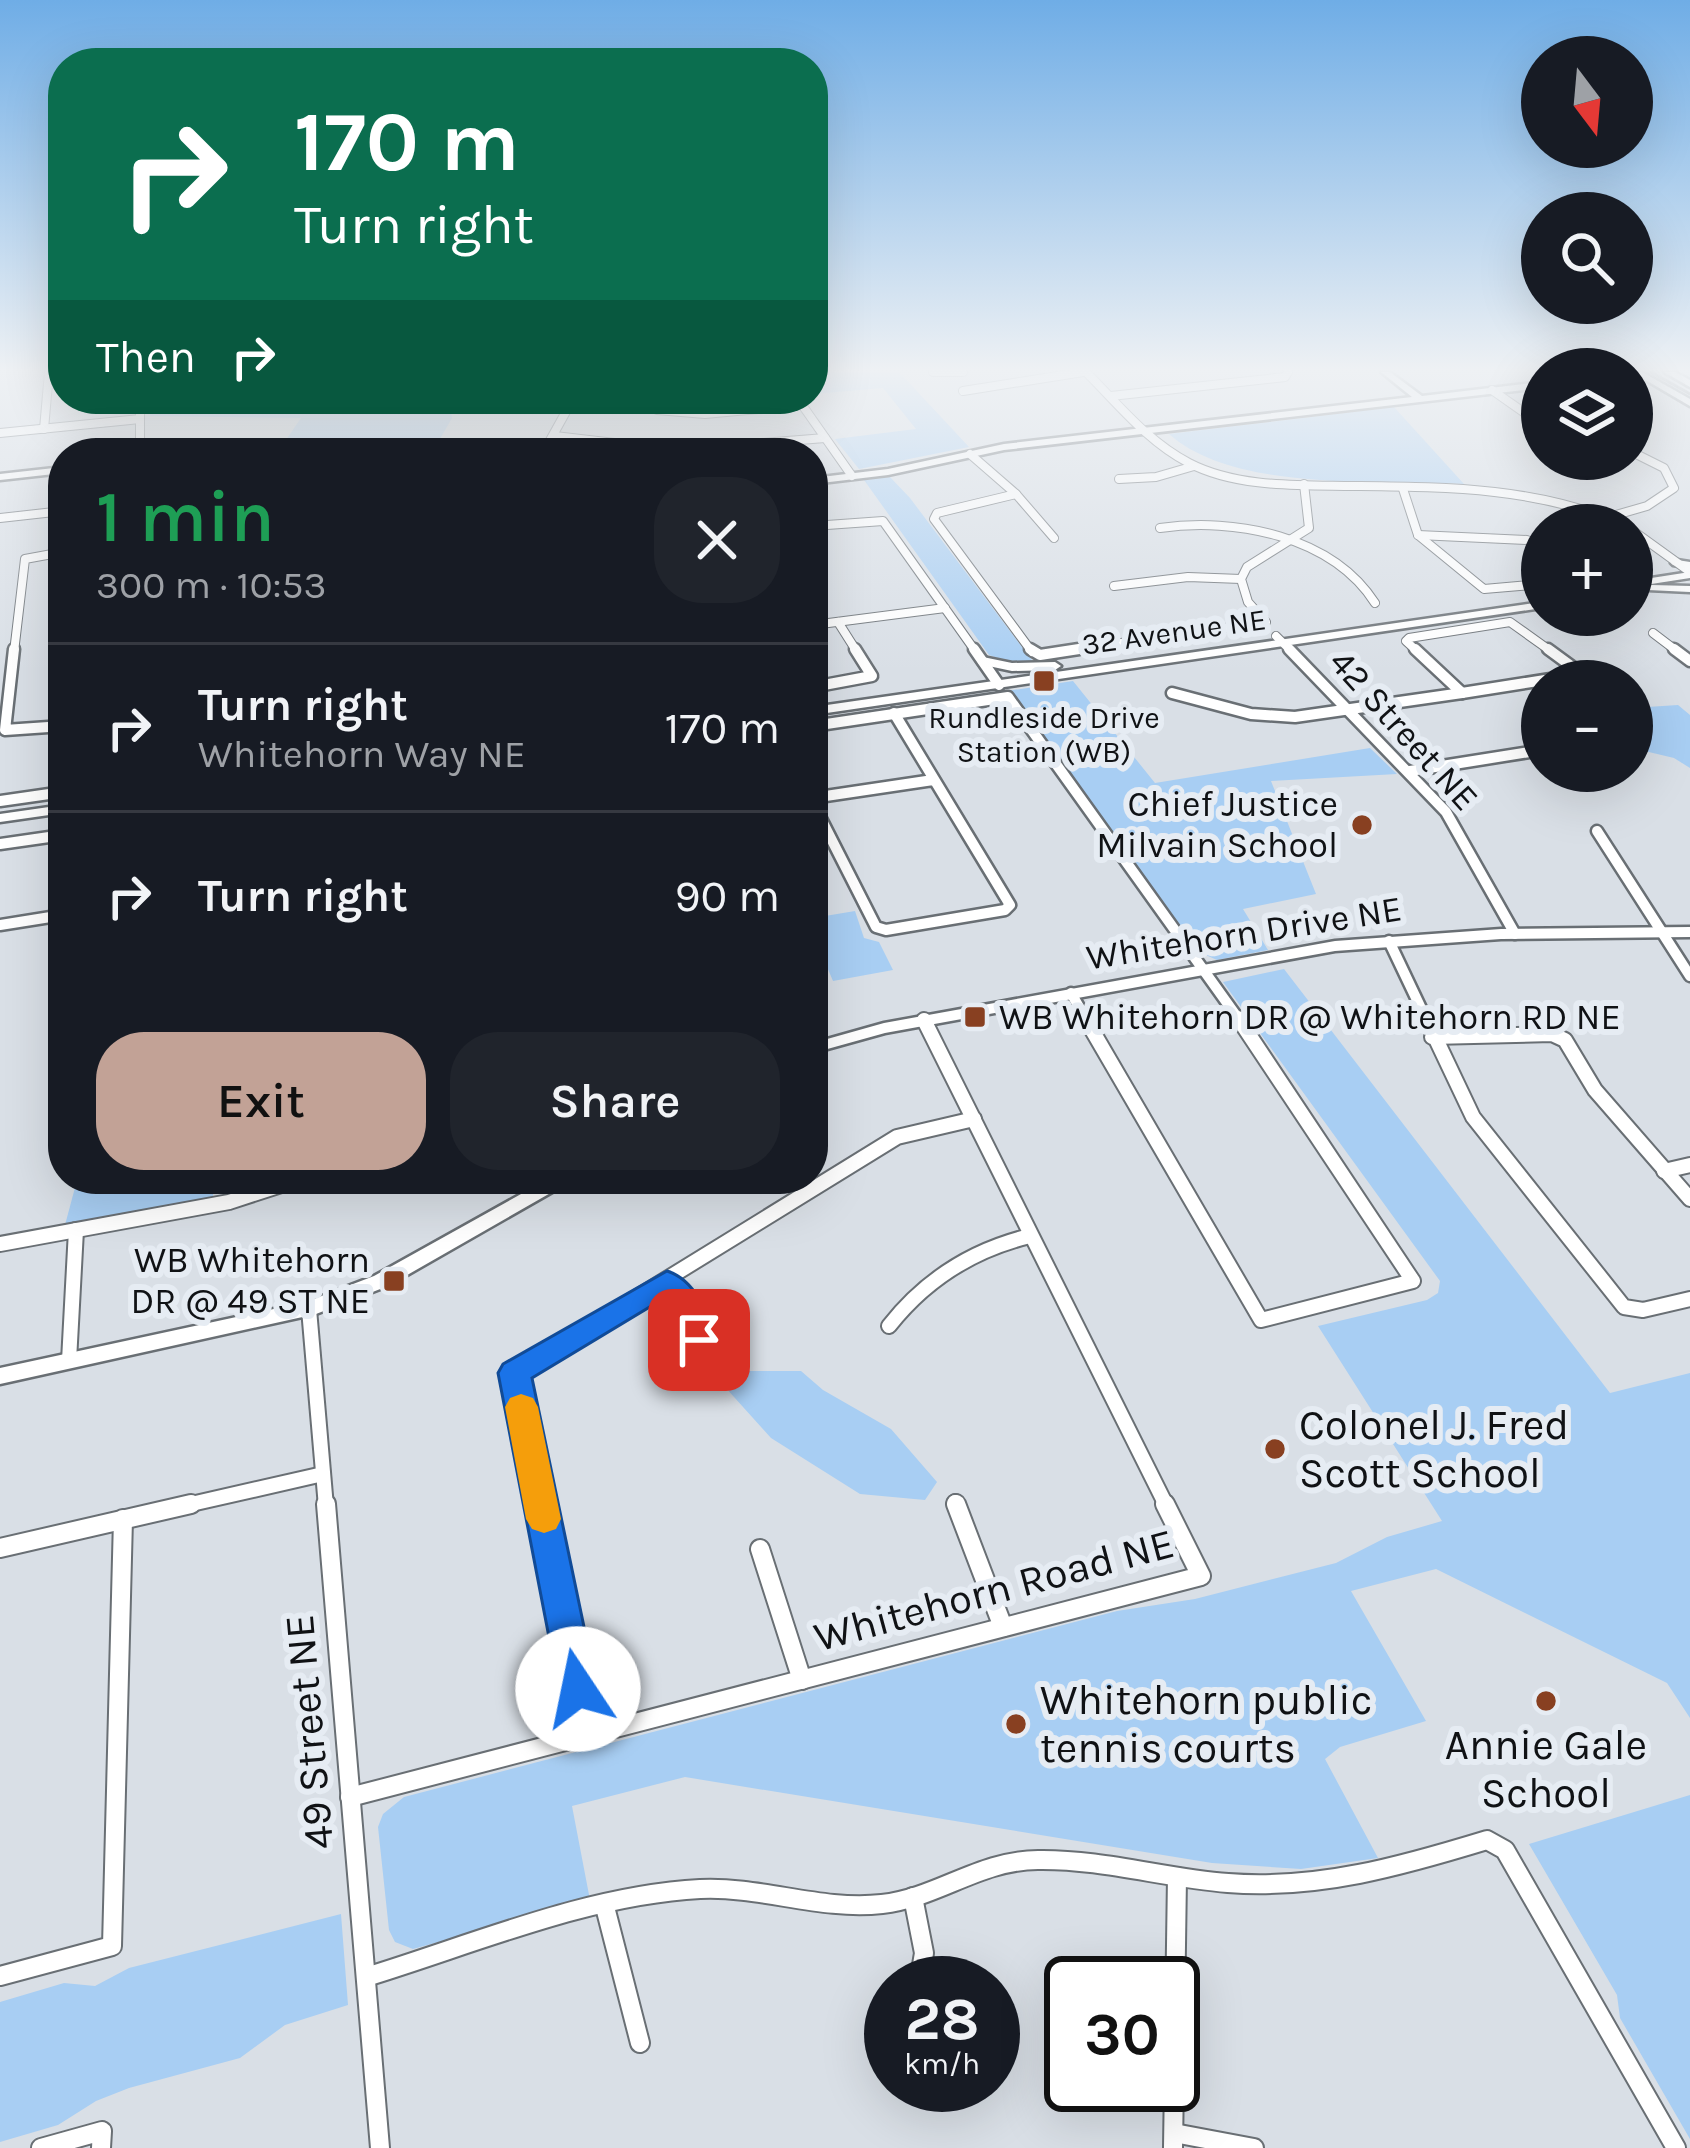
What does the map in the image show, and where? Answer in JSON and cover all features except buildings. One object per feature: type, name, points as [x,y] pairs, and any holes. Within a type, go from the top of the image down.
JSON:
[{"type":"street","points":[[0,477],[43,472]]},
{"type":"street","points":[[849,472],[852,476]]},
{"type":"street","points":[[828,479],[872,472]]},
{"type":"street","points":[[995,472],[1054,538]]},
{"type":"street","points":[[1119,479],[1173,472]]},
{"type":"street","points":[[1218,472],[1304,484],[1504,494],[1572,504]]},
{"type":"street","points":[[1650,504],[1674,488],[1666,472]]},
{"type":"street","points":[[1498,477],[1504,494]]},
{"type":"street","points":[[1016,494],[937,513],[934,519],[1033,653],[1266,622],[1248,602],[1240,579],[1247,567],[1309,528],[1304,484]]},
{"type":"street","points":[[1403,489],[1418,535],[1484,589],[1521,586]]},
{"type":"street","points":[[0,518],[48,513]]},
{"type":"street","points":[[828,525],[883,520],[995,680]]},
{"type":"street","points":[[1160,528],[1210,521],[1290,542],[1350,572],[1371,591],[1375,602]]},
{"type":"street","points":[[1418,535],[1521,540]]},
{"type":"street","points":[[1653,546],[1688,574]]},
{"type":"street","points":[[48,555],[25,559],[5,730],[48,728]]},
{"type":"street","points":[[1653,583],[1688,574]]},
{"type":"street","points":[[1653,588],[1688,574]]},
{"type":"street","points":[[1114,586],[1187,577],[1240,579]]},
{"type":"street","name":"32 Avenue NE","points":[[828,708],[1055,667],[1521,604]]},
{"type":"street","points":[[828,624],[945,608]]},
{"type":"street","points":[[828,684],[872,676],[838,622]]},
{"type":"street","points":[[1172,693],[1262,716],[1302,717],[1462,693],[1576,675],[1578,671],[1510,622],[1406,641],[1462,693]]},
{"type":"street","points":[[1653,633],[1690,661]]},
{"type":"street","name":"32 Avenue NE","points":[[828,699],[1228,651],[1280,639]]},
{"type":"street","name":"42 Street NE","points":[[1280,639],[1446,812],[1515,934]]},
{"type":"street","points":[[0,648],[14,646]]},
{"type":"street","points":[[1228,651],[1294,654]]},
{"type":"street","points":[[983,661],[1055,667]]},
{"type":"street","points":[[828,724],[1008,697],[1203,968],[1413,1281],[1261,1320],[1071,993]]},
{"type":"street","points":[[828,833],[876,927],[886,930],[1005,910],[1010,904],[894,713]]},
{"type":"street","points":[[1410,770],[1521,753]]},
{"type":"street","points":[[828,796],[933,780]]},
{"type":"street","points":[[0,801],[48,794]]},
{"type":"street","points":[[0,818],[48,811]]},
{"type":"street","points":[[0,829],[48,822]]},
{"type":"street","points":[[1597,831],[1690,976]]},
{"type":"street","points":[[0,844],[48,837]]},
{"type":"street","points":[[0,925],[48,917]]},
{"type":"street","name":"Whitehorn Drive NE","points":[[828,1044],[924,1020],[1203,968],[1389,941],[1690,932]]},
{"type":"street","points":[[1389,941],[1432,1037],[1494,1147],[1624,1307],[1643,1310],[1690,1299]]},
{"type":"street","name":"Whitehorn Road NE","points":[[350,1797],[1202,1576],[924,1020]]},
{"type":"street","points":[[1432,1037],[1552,1034],[1565,1040],[1595,1090],[1690,1199]]},
{"type":"street","points":[[828,1180],[897,1137],[974,1119]]},
{"type":"street","points":[[1664,1171],[1690,1165]]},
{"type":"street","points":[[0,1244],[254,1194]]},
{"type":"street","points":[[0,1376],[309,1309],[381,1281],[532,1194]]},
{"type":"street","points":[[587,1736],[514,1373],[807,1194]]},
{"type":"street","points":[[70,1360],[76,1230]]},
{"type":"street","points":[[889,1326],[910,1296],[955,1266],[1030,1236]]},
{"type":"street","points":[[667,1282],[691,1309],[707,1370]]},
{"type":"street","name":"49 Street NE","points":[[309,1309],[380,2148]]},
{"type":"street","points":[[0,1548],[323,1474]]},
{"type":"street","points":[[955,1502],[1004,1627]]},
{"type":"street","points":[[0,1976],[112,1946],[123,1520]]},
{"type":"street","points":[[760,1549],[802,1680]]},
{"type":"street","points":[[366,1977],[605,1907],[684,1890],[722,1889],[846,1906],[913,1898],[1006,1862],[1057,1859],[1178,1877],[1308,1886],[1400,1867],[1486,1840],[1505,1850],[1676,2148]]},
{"type":"street","points":[[1178,1877],[1174,2140],[1254,2148]]},
{"type":"street","points":[[913,1898],[924,1956]]},
{"type":"street","points":[[605,1907],[640,2043]]},
{"type":"street","points":[[41,2148],[101,2131],[101,2148]]},
{"type":"shaded area","points":[[1260,472],[1453,472],[1464,484],[1350,482]]},
{"type":"shaded area","points":[[890,477],[1034,663],[1015,664],[989,655],[864,480]]},
{"type":"shaded area","points":[[1073,681],[1155,783],[1370,748],[1397,774],[1271,781],[1316,894],[1243,909],[1268,950],[1217,960],[1199,952],[1007,691]]},
{"type":"shaded area","points":[[1678,705],[1690,715],[1690,768],[1653,753],[1653,707]]},
{"type":"shaded area","points":[[855,911],[864,938],[879,942],[893,970],[833,981],[828,969],[828,916]]},
{"type":"shaded area","points":[[1284,969],[1610,1393],[1690,1373],[1690,1718],[1667,1683],[1436,1569],[1351,1591],[1426,1721],[1340,1747],[1325,1759],[1378,1858],[1301,1869],[1212,1863],[685,1777],[572,1806],[590,1900],[413,1949],[395,1942],[389,1930],[378,1827],[383,1814],[404,1797],[1117,1611],[1195,1599],[1336,1563],[1387,1537],[1442,1521],[1318,1326],[1427,1300],[1438,1293],[1440,1281],[1223,982]]},
{"type":"shaded area","points":[[73,1194],[213,1194],[213,1197],[65,1225]]},
{"type":"shaded area","points":[[736,1371],[801,1371],[823,1390],[891,1429],[937,1482],[925,1500],[860,1494],[771,1438],[725,1387],[734,1381]]},
{"type":"shaded area","points":[[1690,1795],[1690,2139],[1620,2018],[1617,1995],[1529,1844]]},
{"type":"shaded area","points":[[341,1914],[348,2005],[285,2025],[240,2058],[129,2088],[96,2101],[58,2125],[0,2142],[0,2002],[64,1983],[95,1986],[129,1968]]},
{"type":"slow traffic","points":[[521,1407],[544,1519]]},
{"type":"place","name":"Rundleside Drive Station (WB)","points":[[1044,681]]},
{"type":"place","name":"Chief Justice Milvain School","points":[[1362,825]]},
{"type":"place","name":"WB Whitehorn DR @ Whitehorn RD NE","points":[[975,1017]]},
{"type":"place","name":"WB Whitehorn DR @ 49 ST NE","points":[[394,1281]]},
{"type":"place","name":"Colonel J. Fred Scott School","points":[[1275,1449]]},
{"type":"place","name":"Annie Gale School","points":[[1546,1701]]},
{"type":"place","name":"Whitehorn public tennis courts","points":[[1016,1724]]},
{"type":"route","points":[[578,1689],[514,1373],[667,1282],[691,1309],[699,1340]]}]
